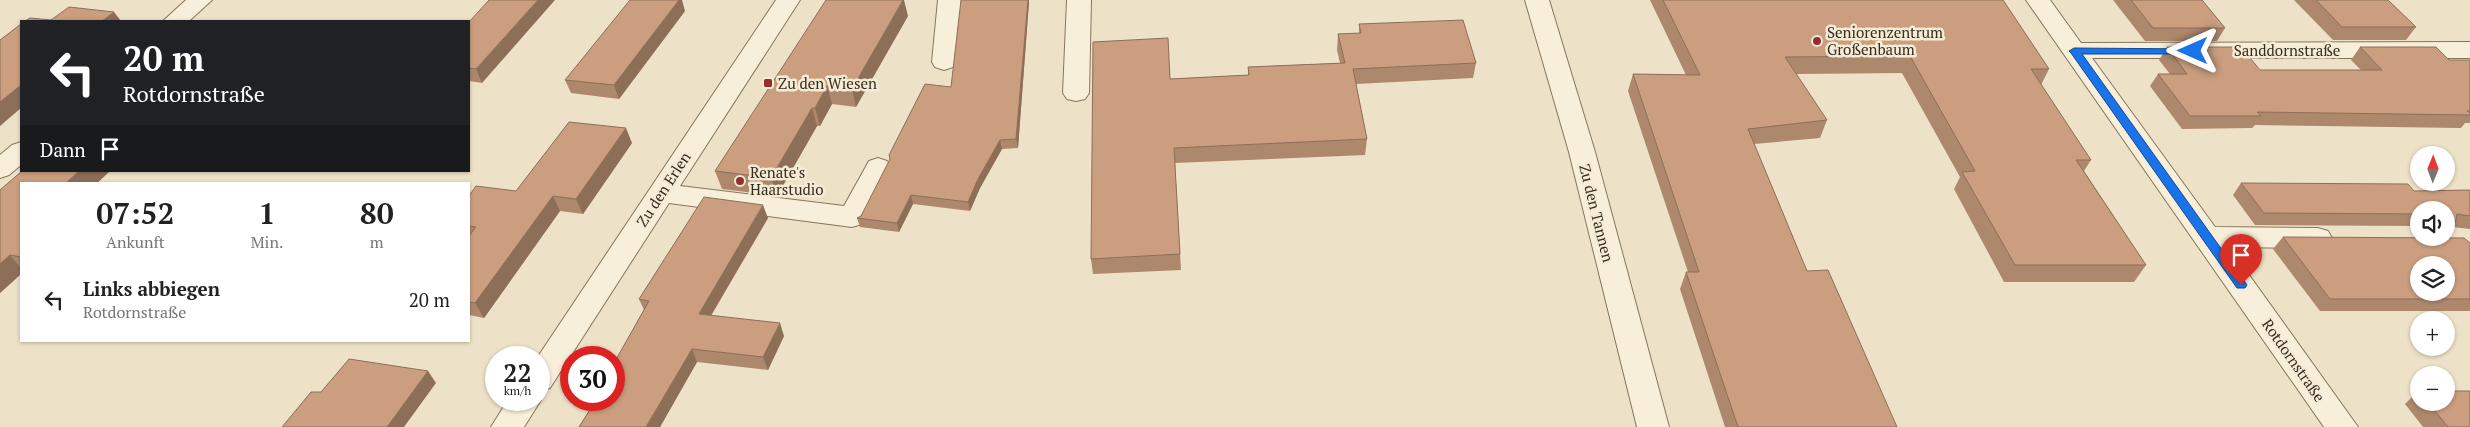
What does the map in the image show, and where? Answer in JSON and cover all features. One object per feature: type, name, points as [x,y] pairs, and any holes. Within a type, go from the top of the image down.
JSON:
[{"type":"street","points":[[176,20],[200,0]]},
{"type":"street","name":"Zu den Erlen","points":[[550,362],[788,0]]},
{"type":"street","points":[[944,62],[950,0]]},
{"type":"street","points":[[1076,93],[1079,0]]},
{"type":"street","name":"Zu den Tannen","points":[[1538,0],[1582,152],[1652,427]]},
{"type":"street","name":"Rotdornstraße","points":[[2038,0],[2342,427]]},
{"type":"street","name":"Sanddornstraße","points":[[2074,51],[2470,50]]},
{"type":"street","points":[[0,169],[20,152]]},
{"type":"street","points":[[661,193],[852,217],[878,168]]},
{"type":"street","points":[[2207,238],[2344,238]]},
{"type":"street","points":[[507,427],[518,411]]},
{"type":"building","points":[[489,0],[538,0],[476,69],[470,68],[470,21]]},
{"type":"building","points":[[630,0],[679,0],[614,85],[565,80]]},
{"type":"building","points":[[826,0],[903,0],[852,89],[827,86],[771,178],[715,171]]},
{"type":"building","points":[[961,0],[1028,0],[1016,139],[1000,140],[978,179],[968,202],[911,195],[897,223],[857,218],[861,216],[890,159],[889,155],[925,84],[951,87]]},
{"type":"building","points":[[1663,0],[2003,0],[2049,69],[2031,69],[2091,160],[2076,160],[2146,265],[2015,265],[1962,172],[1975,171],[1910,56],[1785,57],[1827,120],[1748,129],[1807,271],[1828,270],[1897,427],[1738,427],[1686,272],[1699,272],[1633,74],[1700,75]]},
{"type":"building","points":[[2131,0],[2202,0],[2225,28],[2153,28]]},
{"type":"building","points":[[2316,0],[2388,0],[2416,27],[2342,27]]},
{"type":"building","points":[[69,7],[114,12],[103,20],[51,20]]},
{"type":"building","points":[[30,18],[51,20],[27,20]]},
{"type":"building","points":[[1463,20],[1476,63],[1353,69],[1367,139],[1174,148],[1180,254],[1091,259],[1093,42],[1168,38],[1170,79],[1249,75],[1248,67],[1345,63],[1338,34],[1361,33],[1359,24]]},
{"type":"building","points":[[20,25],[20,86],[0,102],[0,40]]},
{"type":"building","points":[[2167,47],[2241,47],[2260,70],[2382,70],[2360,47],[2436,47],[2449,60],[2470,60],[2470,111],[2467,111],[2470,115],[2257,112],[2261,116],[2190,116],[2158,74],[2187,74]]},
{"type":"building","points":[[569,122],[626,128],[576,199],[553,196],[475,303],[470,302],[470,235],[476,227],[470,226],[470,195],[476,186],[516,191]]},
{"type":"building","points":[[21,172],[78,172],[67,182],[20,182],[20,257],[10,255],[0,264],[0,190]]},
{"type":"building","points":[[2241,183],[2408,184],[2410,191],[2470,190],[2470,216],[2457,214],[2455,224],[2455,201],[2410,201],[2410,214],[2264,213]]},
{"type":"building","points":[[704,197],[763,205],[699,314],[780,323],[763,357],[692,349],[646,427],[579,427],[589,411],[625,411],[624,346],[649,301],[639,299]]},
{"type":"building","points":[[2283,237],[2410,238],[2410,246],[2455,246],[2455,238],[2464,238],[2470,243],[2470,299],[2455,299],[2455,256],[2410,256],[2410,299],[2330,299]]},
{"type":"building","points":[[349,359],[428,371],[387,427],[282,427],[311,392],[321,392]]},
{"type":"building","points":[[2455,391],[2470,391],[2470,427],[2448,427],[2435,411],[2455,411]]},
{"type":"place","name":"Seniorenzentrum Großenbaum","points":[[1817,41]]},
{"type":"place","name":"Zu den Wiesen","points":[[768,83]]},
{"type":"place","name":"Renate's Haarstudio","points":[[740,181]]},
{"type":"route","points":[[2193,51],[2074,51],[2241,285]]}]
